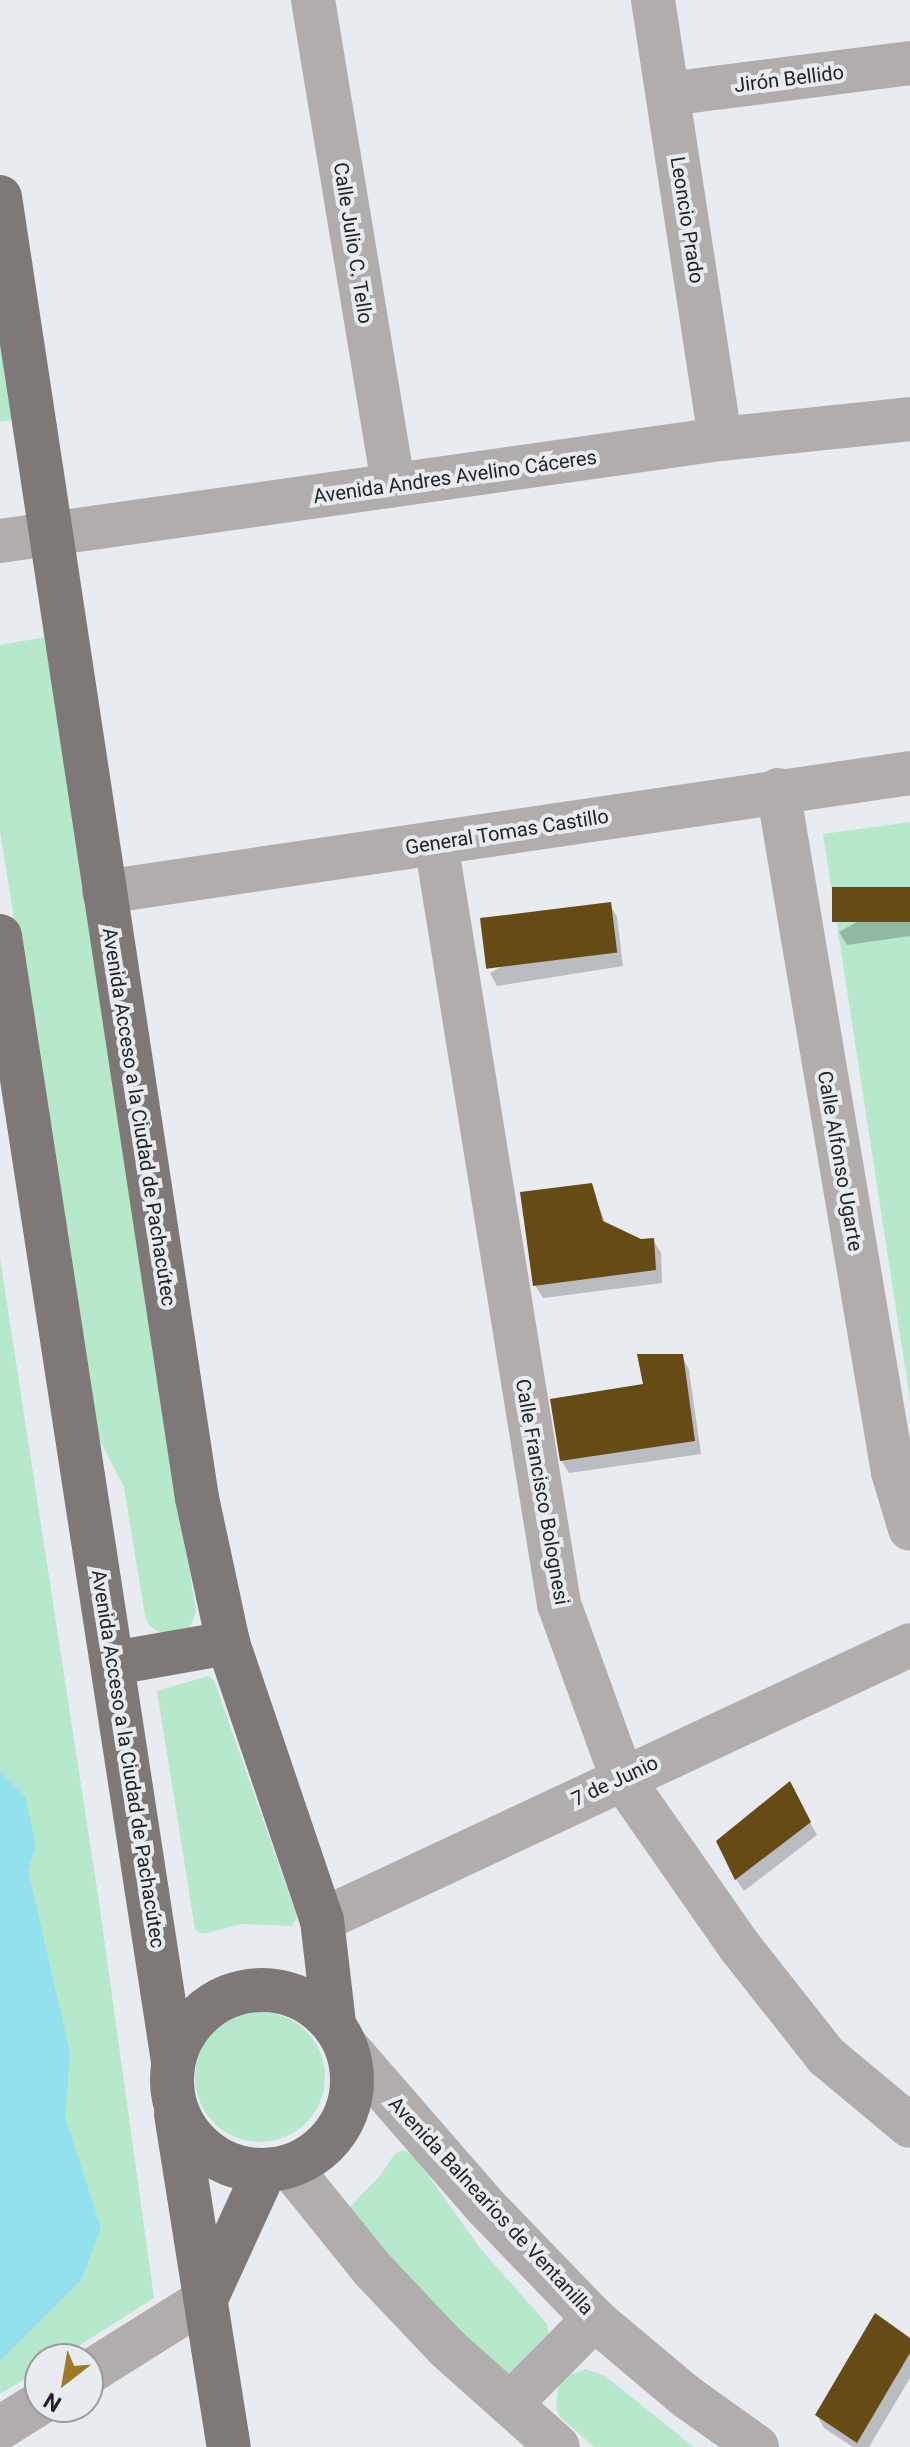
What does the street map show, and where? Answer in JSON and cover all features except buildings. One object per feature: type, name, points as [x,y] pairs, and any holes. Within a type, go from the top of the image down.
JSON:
[{"type":"main road","name":"Avenida Acceso a la Ciudad de Pachacútec","points":[[0,197],[54,533],[104,892],[197,1498],[228,1643],[322,1920],[340,2035]]},
{"type":"main road","name":"Avenida Acceso a la Ciudad de Pachacútec","points":[[0,936],[114,1663],[173,2078]]},
{"type":"main road","points":[[114,1663],[228,1643]]},
{"type":"main road","points":[[173,2078],[181,2120],[195,2141],[216,2157],[240,2167],[277,2168],[316,2153],[337,2132],[349,2105],[353,2075],[340,2035],[298,1998],[285,1992],[256,1989],[227,1996],[203,2011],[184,2033],[173,2078],[229,2447]]},
{"type":"main road","points":[[206,2299],[277,2168]]},
{"type":"street","name":"Calle Julio C. Tello","points":[[313,0],[393,485]]},
{"type":"street","name":"Leoncio Prado","points":[[653,0],[720,439]]},
{"type":"street","name":"Jirón Bellido","points":[[668,94],[910,63]]},
{"type":"street","name":"Avenida Andres Avelino Cáceres","points":[[0,541],[720,439],[910,419]]},
{"type":"street","name":"General Tomas Castillo","points":[[104,892],[778,790],[910,773]]},
{"type":"street","name":"Calle Alfonso Ugarte","points":[[778,790],[893,1472],[910,1529]]},
{"type":"street","name":"Calle Francisco Bolognesi","points":[[436,843],[559,1604],[622,1778],[740,1947],[826,2056],[910,2126]]},
{"type":"street","name":"7 de Junio","points":[[322,1920],[910,1645]]},
{"type":"street","name":"Avenida Balnearios de Ventanilla","points":[[340,2035],[486,2207],[594,2319],[687,2397],[757,2447]]},
{"type":"street","points":[[277,2168],[448,2349],[558,2447]]},
{"type":"street","points":[[104,2363],[206,2299]]},
{"type":"street","points":[[510,2404],[594,2319]]},
{"type":"street","points":[[0,2428],[24,2413]]},
{"type":"green space","points":[[0,334],[13,420],[0,422]]},
{"type":"green space","points":[[46,637],[196,1612],[188,1631],[167,1637],[149,1626],[145,1616],[124,1487],[96,1433],[0,831],[0,645]]},
{"type":"green space","points":[[910,822],[910,1400],[823,834]]},
{"type":"green space","points":[[0,1258],[99,1902],[154,2298],[83,2343],[24,2343],[24,2380],[0,2394]]},
{"type":"green space","points":[[208,1676],[214,1680],[297,1917],[292,1926],[242,1924],[202,1934],[195,1929],[157,1691]]},
{"type":"green space","points":[[260,2012],[285,2017],[306,2031],[320,2052],[325,2077],[320,2102],[306,2123],[285,2137],[260,2142],[235,2137],[214,2123],[200,2102],[195,2077],[200,2052],[214,2031],[235,2017]]},
{"type":"green space","points":[[403,2150],[415,2157],[480,2248],[547,2324],[549,2334],[509,2375],[428,2302],[349,2208],[380,2176],[394,2155]]},
{"type":"green space","points":[[586,2369],[605,2376],[694,2447],[594,2447],[560,2417],[556,2406],[559,2385],[566,2376]]},
{"type":"water","points":[[0,1771],[25,1796],[36,1847],[28,1870],[70,2053],[65,2117],[101,2228],[81,2280],[0,2361]]}]
